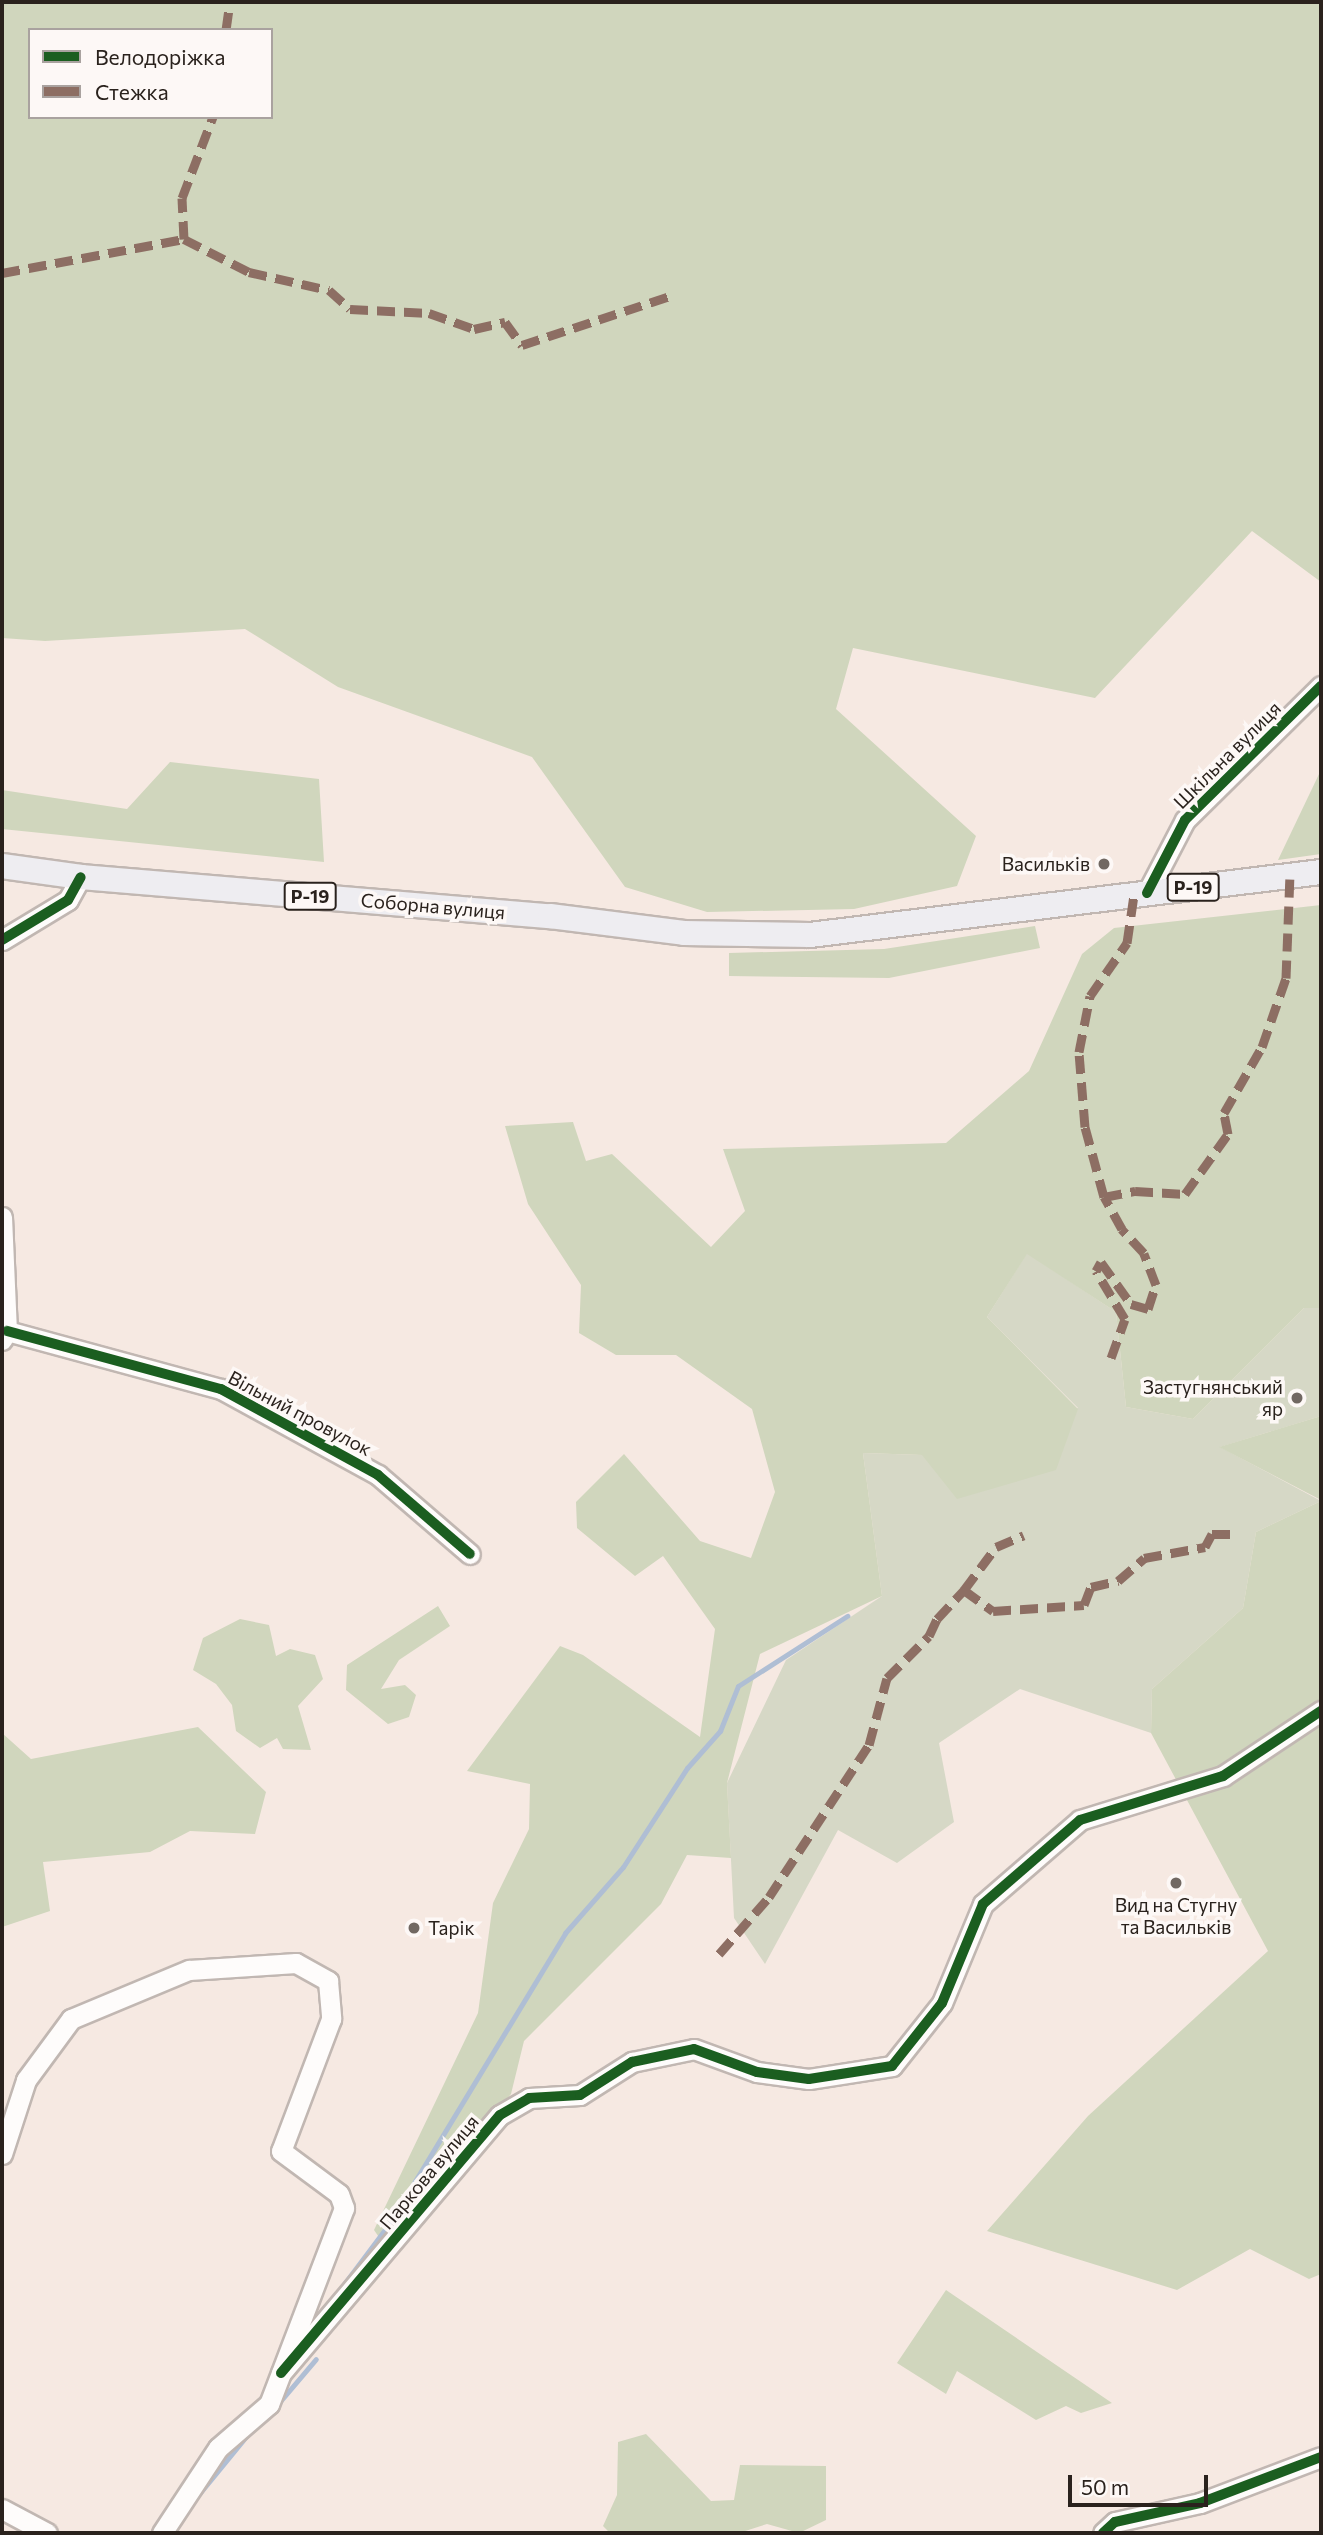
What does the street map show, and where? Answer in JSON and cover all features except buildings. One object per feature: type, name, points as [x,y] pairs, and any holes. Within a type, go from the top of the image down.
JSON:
[{"type":"main road","name":"Соборна вулиця","points":[[2,866],[81,877],[550,916],[618,927],[684,933],[810,935],[1147,893]]},
{"type":"main road","name":"Р-19","points":[[1147,893],[1321,872]]},
{"type":"street","name":"Шкільна вулиця","points":[[1147,893],[1185,820],[1321,686]]},
{"type":"street","points":[[2,940],[68,900],[81,877]]},
{"type":"street","points":[[2,1217],[4,1336]]},
{"type":"street","name":"Вільний провулок","points":[[4,1336],[221,1389],[378,1475],[470,1554]]},
{"type":"street","name":"Паркова вулиця","points":[[281,2373],[500,2115],[529,2098],[580,2095],[632,2062],[694,2049],[757,2072],[809,2079],[892,2066],[943,2003],[983,1905],[1080,1820],[1137,1799],[1223,1776],[1321,1711]]},
{"type":"street","points":[[2,2154],[26,2080],[71,2020],[189,1970],[296,1963],[328,1981],[331,2019],[281,2151],[339,2194],[344,2208],[269,2404],[218,2448],[162,2533]]},
{"type":"street","points":[[1103,2533],[1115,2522],[1200,2503],[1321,2457]]},
{"type":"street","points":[[2,2509],[47,2533]]},
{"type":"green space","points":[[2,2],[1321,2],[1321,582],[1252,531],[1095,698],[853,648],[836,709],[976,836],[957,886],[854,909],[707,912],[625,887],[532,757],[338,687],[245,629],[45,641],[2,638]]},
{"type":"green space","points":[[170,762],[319,779],[324,862],[2,829],[2,790],[127,809]]},
{"type":"green space","points":[[1320,772],[1321,854],[1278,860]]},
{"type":"green space","points":[[1321,905],[1321,1308],[1304,1308],[1193,1419],[1126,1407],[1116,1312],[1027,1254],[987,1317],[1078,1409],[1056,1470],[957,1499],[922,1455],[863,1453],[882,1596],[760,1654],[727,1783],[731,1858],[687,1855],[661,1904],[524,2041],[511,2094],[385,2246],[374,2230],[478,2013],[493,1903],[529,1829],[530,1784],[467,1771],[560,1646],[583,1655],[700,1737],[715,1629],[663,1556],[635,1576],[577,1528],[576,1502],[624,1454],[700,1541],[751,1558],[775,1492],[752,1409],[676,1355],[616,1355],[579,1333],[581,1285],[528,1204],[505,1126],[573,1122],[586,1161],[612,1154],[711,1247],[745,1211],[723,1149],[946,1143],[1029,1071],[1082,954],[1114,928]]},
{"type":"green space","points":[[1035,926],[1040,948],[889,978],[729,976],[729,953],[884,949]]},
{"type":"green space","points":[[1027,1253],[1116,1312],[1126,1407],[1193,1419],[1304,1308],[1321,1308],[1321,1416],[1220,1447],[1321,1501],[1256,1532],[1243,1608],[1152,1689],[1151,1733],[1020,1689],[939,1743],[954,1822],[897,1863],[838,1830],[765,1964],[734,1918],[727,1783],[786,1660],[882,1596],[863,1453],[922,1455],[1078,1408],[987,1317]]},
{"type":"green space","points":[[1321,1416],[1321,1500],[1219,1447]]},
{"type":"green space","points":[[1321,1501],[1321,2274],[1309,2279],[1250,2249],[1177,2290],[987,2231],[1088,2116],[1268,1951],[1151,1733],[1152,1689],[1243,1608],[1256,1532]]},
{"type":"green space","points":[[438,1606],[450,1626],[399,1660],[381,1689],[405,1685],[416,1695],[409,1717],[388,1724],[346,1690],[347,1665]]},
{"type":"green space","points":[[240,1619],[269,1625],[276,1656],[290,1649],[315,1655],[323,1679],[298,1706],[311,1750],[283,1749],[277,1738],[260,1748],[236,1731],[232,1705],[216,1684],[193,1670],[203,1638]]},
{"type":"green space","points":[[198,1727],[266,1792],[255,1834],[190,1831],[150,1852],[43,1862],[50,1911],[2,1927],[2,1733],[31,1759]]},
{"type":"green space","points":[[946,2290],[1112,2403],[1081,2413],[1066,2406],[1036,2420],[957,2371],[946,2394],[897,2363]]},
{"type":"green space","points":[[646,2434],[711,2501],[734,2500],[740,2465],[826,2466],[826,2520],[799,2533],[767,2524],[739,2533],[610,2533],[603,2526],[617,2495],[618,2442]]},
{"type":"waterway","points":[[338,2292],[389,2224],[565,1933],[623,1867],[687,1768],[720,1731],[738,1686],[847,1616]]},
{"type":"waterway","points":[[277,2405],[316,2359]]},
{"type":"waterway","points":[[199,2494],[248,2434]]},
{"type":"marked path","points":[[226,28],[230,2]]},
{"type":"marked path","points":[[184,239],[182,198],[212,119]]},
{"type":"marked path","points":[[184,239],[249,272],[329,290],[350,309],[429,313],[474,329],[505,322],[522,345],[673,295]]},
{"type":"marked path","points":[[2,273],[184,239]]},
{"type":"marked path","points":[[1104,1197],[1135,1191],[1185,1194],[1228,1134],[1224,1113],[1262,1047],[1286,978],[1290,875]]},
{"type":"marked path","points":[[1111,1358],[1125,1319],[1096,1271],[1101,1262],[1131,1304],[1148,1309],[1156,1285],[1144,1253],[1122,1229],[1104,1197],[1085,1127],[1079,1052],[1090,996],[1127,943],[1134,895]]},
{"type":"marked path","points":[[719,1954],[769,1897],[869,1745],[887,1678],[929,1636],[937,1619],[964,1590],[993,1611],[1084,1605],[1091,1587],[1118,1581],[1144,1558],[1205,1547],[1212,1534],[1239,1534]]},
{"type":"marked path","points":[[964,1590],[996,1547],[1024,1535]]},
{"type":"cycle path","points":[[1147,893],[1185,820],[1321,686]]},
{"type":"cycle path","points":[[2,940],[68,900],[81,877]]},
{"type":"cycle path","points":[[7,1331],[221,1389],[378,1475],[470,1554]]},
{"type":"cycle path","points":[[281,2373],[500,2115],[529,2098],[580,2095],[632,2062],[694,2049],[757,2072],[809,2079],[892,2066],[942,2003],[983,1904],[1080,1820],[1223,1776],[1321,1711]]},
{"type":"cycle path","points":[[1103,2533],[1115,2522],[1200,2503],[1321,2457]]},
{"type":"place","name":"Васильків","points":[[1104,864]]},
{"type":"place","name":"Застугнянський яр","points":[[1297,1398]]},
{"type":"place","name":"Вид на Стугну та Васильків","points":[[1176,1883]]},
{"type":"place","name":"Тарік","points":[[414,1928]]}]
